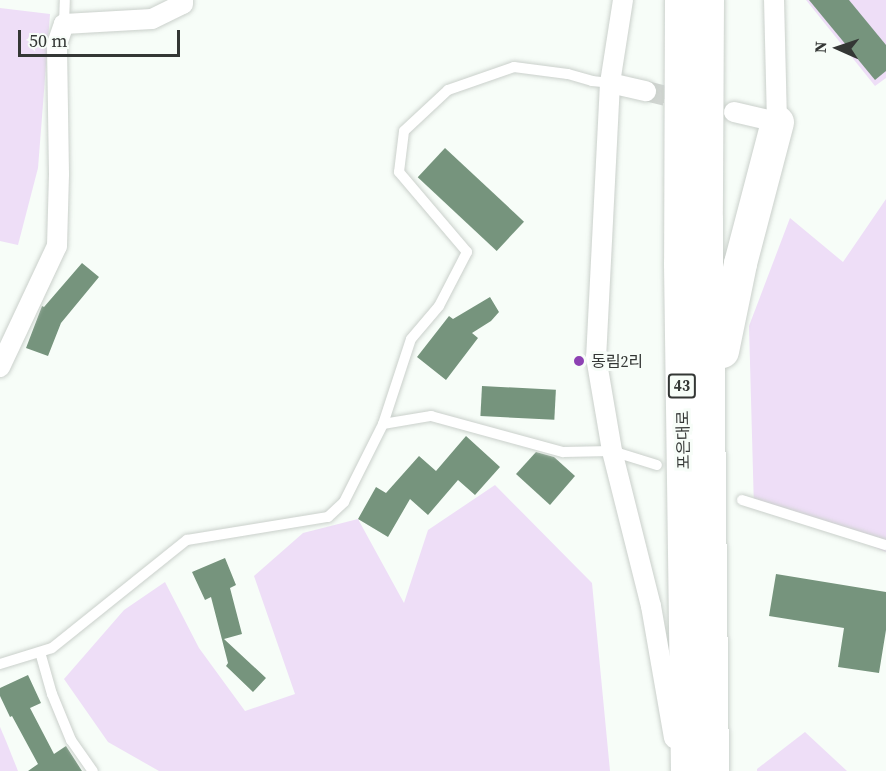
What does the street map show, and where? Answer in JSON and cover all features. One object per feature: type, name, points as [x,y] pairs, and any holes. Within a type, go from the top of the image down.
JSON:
[{"type":"highway","name":"포은대로","points":[[681,0],[680,263],[687,771]]},
{"type":"highway","name":"포은대로","points":[[707,0],[706,219],[712,771]]},
{"type":"highway","points":[[710,454],[722,350],[740,263],[777,122]]},
{"type":"street","points":[[0,367],[57,246],[59,174],[57,44],[64,24],[152,19],[183,4],[183,0]]},
{"type":"street","points":[[623,0],[610,83],[596,357],[612,452],[651,606],[680,771]]},
{"type":"street","points":[[734,112],[777,122],[774,0]]},
{"type":"street","points":[[610,83],[646,92]]},
{"type":"lane","points":[[64,24],[65,0]]},
{"type":"lane","points":[[0,664],[52,648],[187,540],[328,517],[344,502],[383,424],[411,339],[439,306],[467,252],[399,172],[404,131],[448,90],[514,67],[568,74],[592,81],[610,83]]},
{"type":"lane","points":[[383,424],[431,416],[563,452],[612,452],[657,465]]},
{"type":"lane","points":[[742,500],[886,545]]},
{"type":"lane","points":[[40,652],[52,694],[71,740],[93,771]]},
{"type":"shaded area","points":[[806,0],[886,0],[886,78],[875,86]]},
{"type":"shaded area","points":[[0,8],[50,14],[38,168],[18,245],[0,241]]},
{"type":"shaded area","points":[[886,199],[886,552],[822,526],[754,509],[749,326],[790,218],[843,262]]},
{"type":"shaded area","points":[[495,485],[592,583],[610,771],[159,771],[108,742],[64,679],[124,610],[165,582],[199,648],[245,711],[295,694],[254,576],[303,533],[358,519],[404,603],[428,530]]},
{"type":"shaded area","points":[[0,727],[6,741],[18,771],[0,771]]},
{"type":"shaded area","points":[[805,732],[847,771],[757,771],[757,769]]},
{"type":"building","points":[[809,0],[849,0],[886,45],[886,71],[875,80]]},
{"type":"building","points":[[445,148],[524,222],[497,251],[418,177]]},
{"type":"building","points":[[82,263],[99,277],[61,323],[48,356],[26,348],[42,306],[44,307]]},
{"type":"building","points":[[490,297],[499,312],[491,321],[472,333],[478,338],[446,380],[417,357],[449,316],[453,319]]},
{"type":"building","points":[[482,386],[556,390],[554,420],[480,416]]},
{"type":"building","points":[[466,436],[500,467],[475,495],[458,480],[428,515],[410,499],[388,537],[358,519],[376,487],[386,493],[419,456],[436,471]]},
{"type":"building","points":[[536,452],[554,457],[575,476],[550,505],[516,474]]},
{"type":"building","points":[[225,558],[236,585],[230,588],[242,634],[224,639],[266,678],[253,692],[226,666],[228,663],[211,597],[205,600],[192,572]]},
{"type":"building","points":[[776,574],[886,592],[886,630],[879,673],[838,667],[844,628],[769,616]]},
{"type":"building","points":[[28,675],[41,703],[30,708],[54,754],[66,746],[82,771],[28,771],[38,764],[12,716],[10,717],[0,696],[0,688]]},
{"type":"tunnel","points":[[646,91],[690,102]]},
{"type":"place","name":"동림2리","points":[[579,361]]}]
